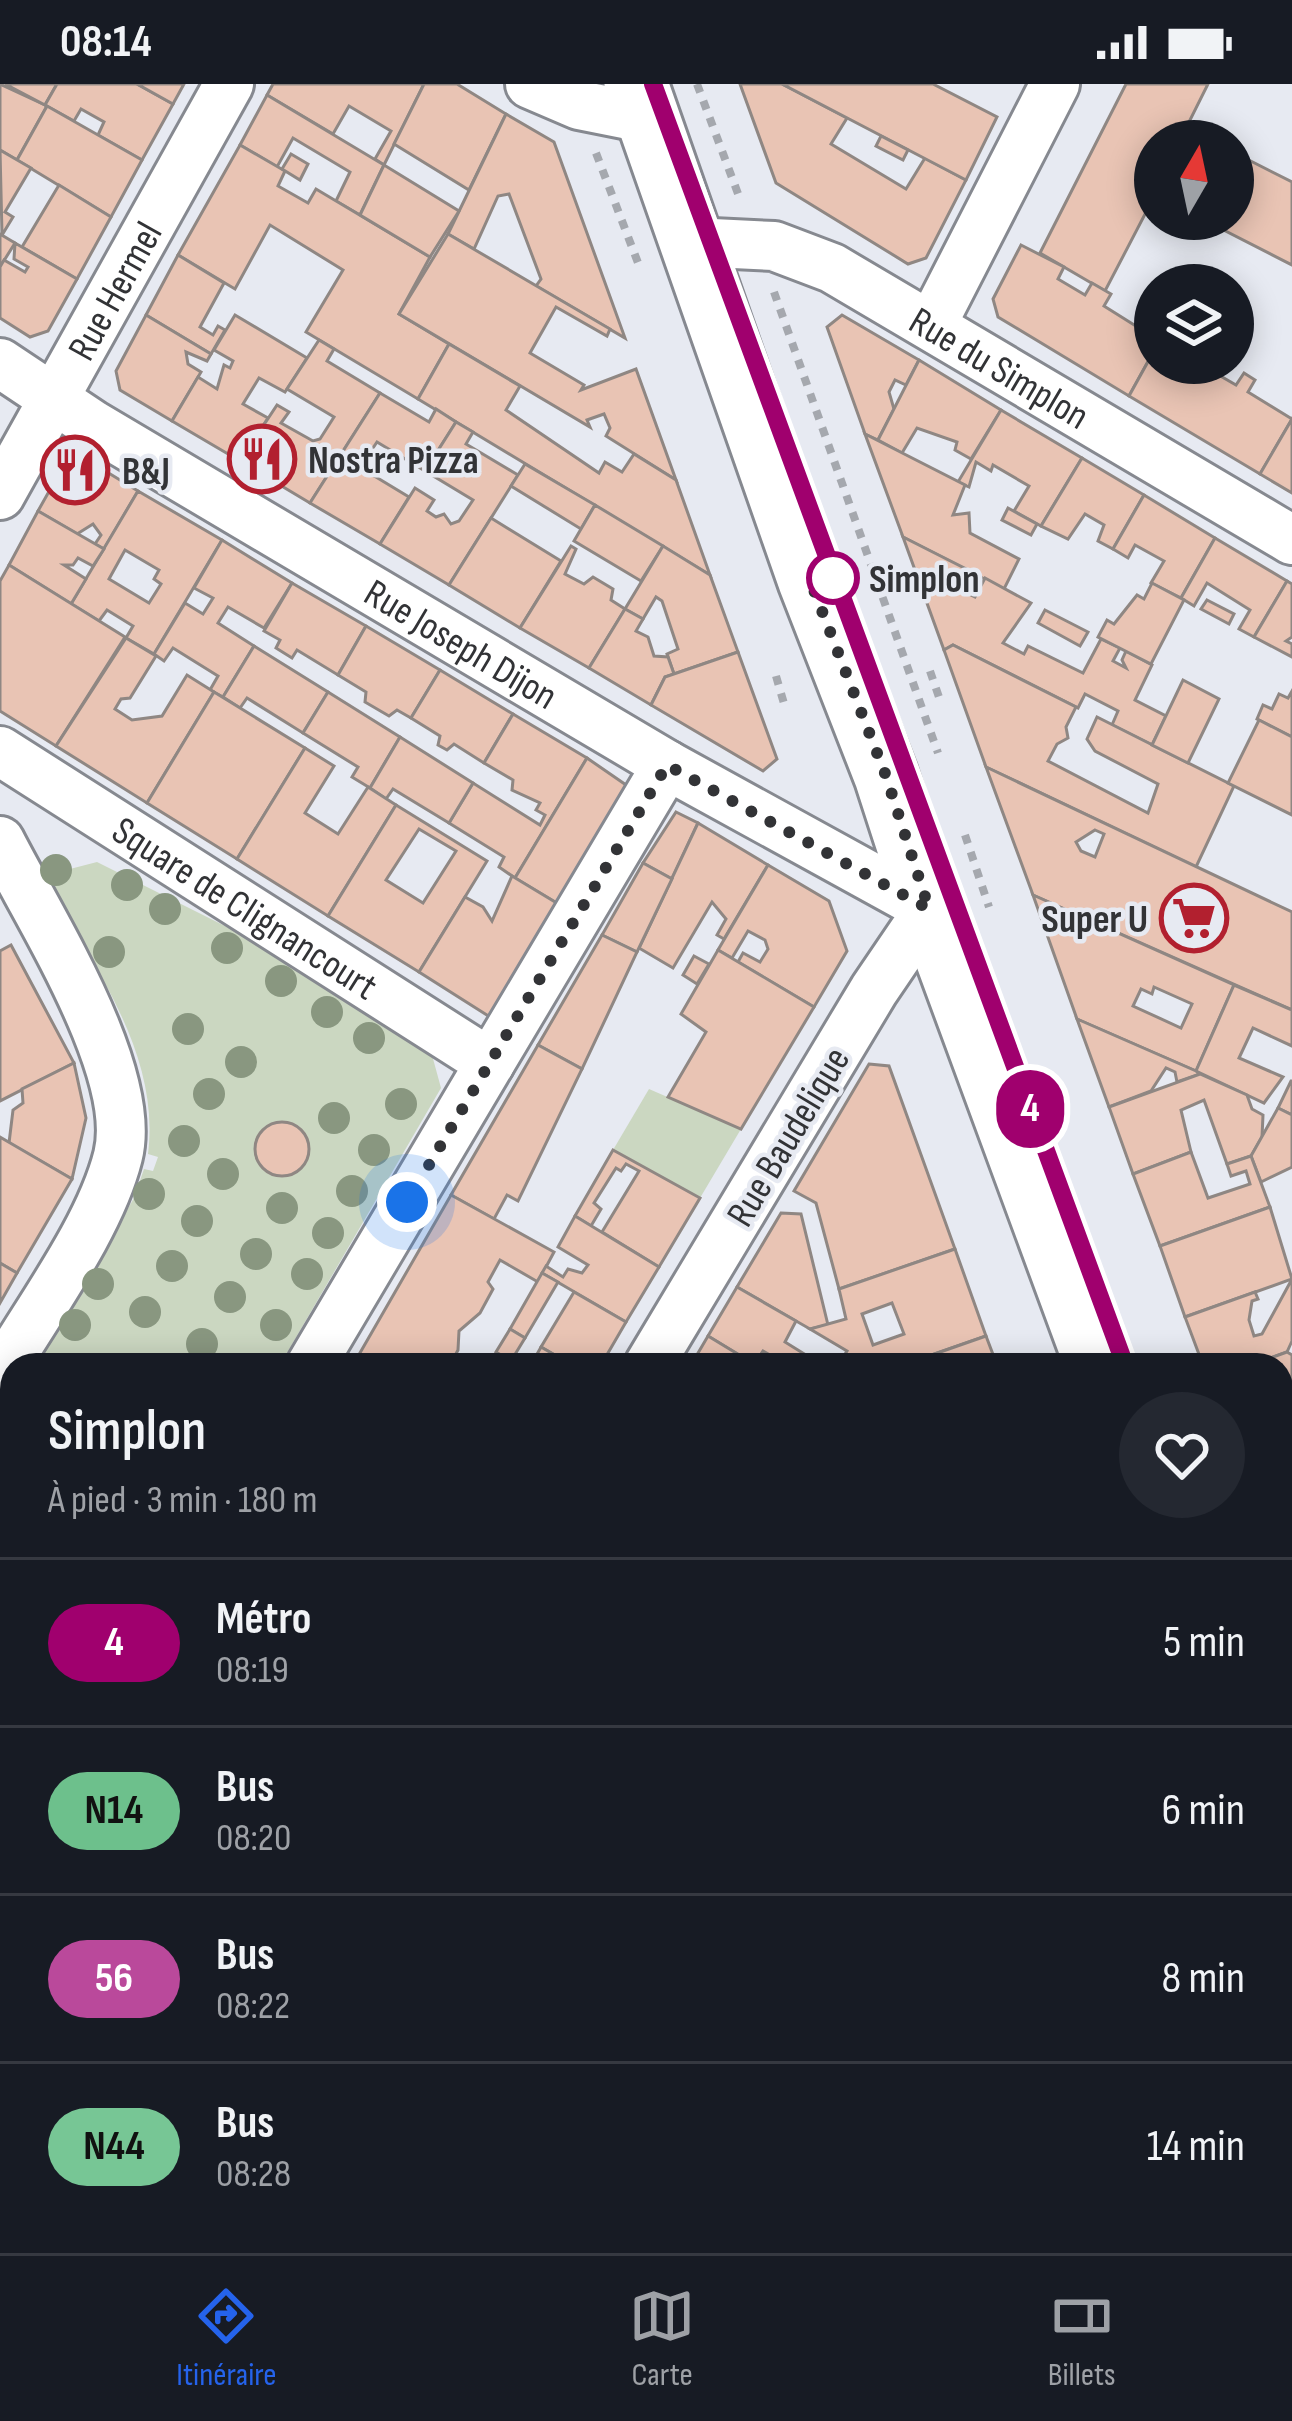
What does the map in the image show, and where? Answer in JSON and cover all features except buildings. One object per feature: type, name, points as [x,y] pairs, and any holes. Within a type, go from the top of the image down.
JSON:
[{"type":"main road","points":[[661,96],[692,242],[1093,1353]]},
{"type":"street","name":"Rue Hermel","points":[[0,495],[229,84]]},
{"type":"street","points":[[530,84],[579,106],[661,96]]},
{"type":"street","points":[[932,324],[1055,84]]},
{"type":"street","name":"Rue du Simplon","points":[[692,242],[756,243],[794,252],[932,324],[1292,540]]},
{"type":"street","name":"Rue Joseph Dijon","points":[[0,363],[667,765],[929,909]]},
{"type":"street","name":"Square de Clignancourt","points":[[0,752],[490,1063]]},
{"type":"street","points":[[318,1353],[667,765]]},
{"type":"street","points":[[0,841],[106,1050],[123,1118],[106,1191],[13,1353]]},
{"type":"street","name":"Rue Baudelique","points":[[656,1353],[874,990],[929,909]]},
{"type":"path","points":[[661,96],[739,195]]},
{"type":"path","points":[[930,671],[941,703]]},
{"type":"path","points":[[776,676],[785,706]]},
{"type":"green space","points":[[97,862],[233,930],[432,1055],[441,1088],[287,1353],[43,1353],[134,1198],[144,1169],[153,1171],[158,1157],[148,1154],[144,1079],[133,1043],[43,876]]},
{"type":"green space","points":[[649,1089],[741,1129],[700,1198],[613,1150]]},
{"type":"metro line","name":"4","points":[[653,84],[1121,1353]]},
{"type":"place","name":"Nostra Pizza","points":[[262,459]]},
{"type":"place","name":"B&J","points":[[75,470]]},
{"type":"place","name":"Simplon","points":[[833,578]]},
{"type":"place","name":"Super U","points":[[1194,918]]},
{"type":"route","points":[[407,1202],[667,765],[929,909],[886,776],[810,580],[833,578]]}]
